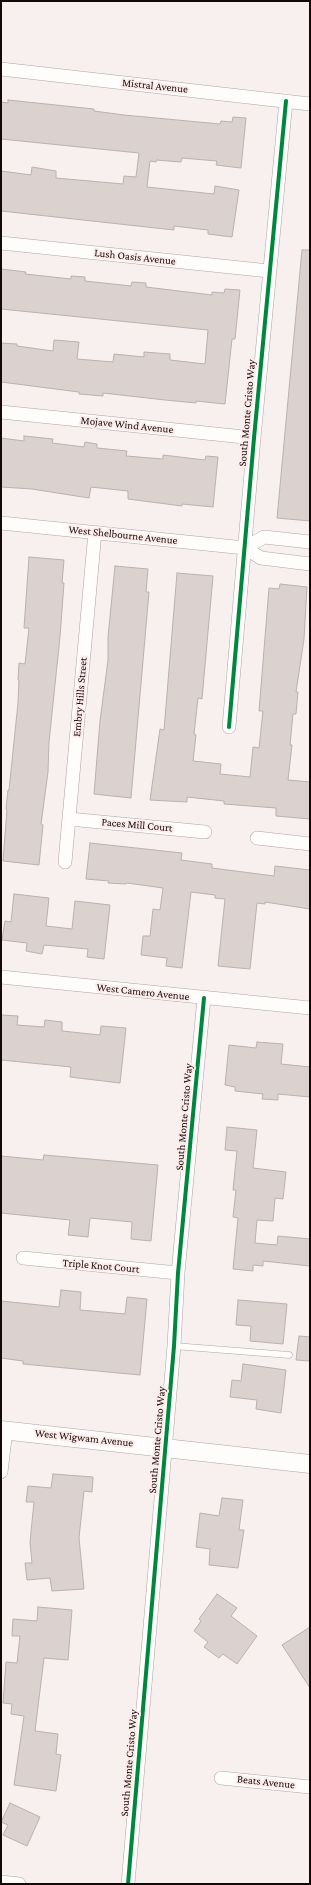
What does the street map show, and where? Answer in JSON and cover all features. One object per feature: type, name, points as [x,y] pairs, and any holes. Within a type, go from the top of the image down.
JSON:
[{"type":"street","name":"Mistral Avenue","points":[[1,69],[310,104]]},
{"type":"street","name":"South Monte Cristo Way","points":[[229,727],[269,271],[286,101]]},
{"type":"street","name":"Lush Oasis Avenue","points":[[1,243],[269,271]]},
{"type":"street","name":"Mojave Wind Avenue","points":[[1,412],[254,438]]},
{"type":"street","name":"West Shelbourne Avenue","points":[[1,523],[245,548],[262,558],[310,564]]},
{"type":"street","name":"Embry Hills Street","points":[[65,862],[95,532]]},
{"type":"street","points":[[245,548],[264,537],[310,542]]},
{"type":"street","name":"Paces Mill Court","points":[[69,819],[205,832]]},
{"type":"street","points":[[257,838],[310,844]]},
{"type":"street","name":"West Camero Avenue","points":[[1,977],[310,1008]]},
{"type":"street","name":"South Monte Cristo Way","points":[[128,1884],[166,1447],[178,1273],[204,998]]},
{"type":"street","name":"Triple Knot Court","points":[[24,1258],[178,1273]]},
{"type":"street","points":[[1,1472],[3,1430]]},
{"type":"street","name":"West Wigwam Avenue","points":[[3,1430],[310,1464]]},
{"type":"street","name":"Beats Avenue","points":[[221,1778],[310,1787]]},
{"type":"street","points":[[1,1882],[20,1884]]},
{"type":"lane","points":[[174,1346],[290,1355]]},
{"type":"building","points":[[8,100],[94,109],[94,111],[124,115],[220,124],[221,121],[232,122],[233,117],[246,118],[241,168],[216,165],[217,161],[182,158],[181,162],[150,161],[147,187],[214,194],[215,186],[239,190],[232,237],[208,234],[208,230],[174,226],[174,230],[1,211],[1,171],[31,175],[32,167],[56,171],[56,178],[123,184],[124,176],[136,177],[139,153],[1,139],[1,102],[8,103]]},
{"type":"building","points":[[302,250],[310,250],[310,521],[277,518]]},
{"type":"building","points":[[1,269],[26,272],[25,274],[71,279],[71,276],[85,277],[85,281],[131,286],[132,282],[146,283],[146,287],[212,295],[212,292],[224,293],[225,289],[240,290],[235,339],[232,339],[225,404],[196,401],[196,403],[103,393],[103,396],[79,394],[79,392],[1,382],[1,343],[17,344],[17,346],[53,351],[54,340],[79,342],[77,359],[113,362],[114,354],[144,357],[144,352],[170,354],[170,360],[205,364],[208,330],[1,309]]},
{"type":"building","points":[[24,436],[53,439],[52,443],[84,447],[85,442],[97,444],[97,448],[127,451],[126,456],[163,459],[163,455],[205,460],[206,456],[218,457],[213,507],[182,504],[182,506],[128,499],[128,491],[91,487],[89,498],[32,489],[1,487],[1,438],[24,441]]},
{"type":"building","points":[[29,557],[64,560],[60,637],[49,742],[48,772],[41,824],[43,825],[39,865],[3,861],[6,809],[18,703],[19,663],[25,664],[29,628],[24,628]]},
{"type":"building","points":[[115,566],[148,569],[146,592],[149,592],[131,798],[94,794],[100,721],[108,660],[108,637]]},
{"type":"building","points":[[177,573],[213,576],[202,699],[198,698],[193,761],[221,764],[220,774],[250,777],[253,747],[259,748],[263,711],[259,711],[269,588],[279,589],[280,584],[307,587],[304,639],[296,692],[298,692],[296,714],[293,714],[290,745],[292,745],[288,780],[310,782],[310,819],[276,816],[276,808],[224,804],[224,801],[187,797],[187,802],[150,800],[160,729],[164,730]]},
{"type":"building","points":[[90,843],[182,853],[181,860],[212,864],[212,868],[274,876],[275,866],[310,870],[310,909],[265,902],[265,904],[257,903],[250,969],[218,966],[225,899],[215,898],[215,895],[191,892],[182,968],[166,966],[167,958],[141,955],[143,936],[150,936],[153,909],[160,910],[163,888],[127,883],[108,883],[109,881],[86,879]]},
{"type":"building","points":[[14,894],[49,898],[46,926],[72,929],[75,901],[110,905],[104,959],[87,957],[88,949],[44,945],[42,954],[26,951],[27,943],[2,940],[5,921],[11,922]]},
{"type":"building","points":[[1,1015],[18,1016],[17,1025],[44,1027],[45,1020],[62,1022],[62,1031],[100,1035],[101,1026],[126,1028],[120,1083],[70,1077],[71,1067],[1,1060]]},
{"type":"building","points":[[257,1042],[283,1044],[281,1064],[310,1067],[310,1097],[278,1094],[278,1100],[262,1099],[263,1094],[235,1091],[235,1087],[225,1085],[229,1045],[256,1048]]},
{"type":"building","points":[[227,1127],[257,1130],[253,1168],[286,1172],[283,1199],[275,1198],[273,1221],[257,1220],[255,1243],[277,1245],[278,1236],[310,1239],[310,1266],[263,1261],[263,1266],[253,1265],[253,1271],[233,1269],[238,1218],[233,1217],[236,1190],[233,1190],[237,1151],[225,1150]]},
{"type":"building","points":[[44,1155],[158,1165],[151,1241],[131,1239],[132,1222],[90,1218],[88,1237],[68,1235],[70,1220],[1,1213],[1,1156],[43,1160]]},
{"type":"building","points":[[61,1290],[81,1292],[80,1310],[125,1314],[127,1297],[147,1299],[140,1375],[23,1364],[23,1361],[1,1358],[1,1301],[59,1307]]},
{"type":"building","points":[[238,1300],[287,1304],[283,1344],[250,1341],[251,1326],[236,1325]]},
{"type":"building","points":[[299,1336],[310,1337],[310,1361],[296,1360]]},
{"type":"building","points":[[243,1364],[286,1370],[281,1413],[256,1409],[257,1400],[230,1397],[232,1380],[241,1381]]},
{"type":"building","points":[[53,1474],[93,1477],[92,1492],[84,1491],[79,1538],[84,1589],[52,1591],[50,1578],[27,1580],[25,1563],[32,1563],[30,1542],[34,1502],[26,1502],[28,1486],[51,1488]]},
{"type":"building","points":[[222,1498],[243,1500],[239,1530],[244,1530],[238,1568],[209,1565],[210,1549],[196,1547],[200,1513],[219,1516]]},
{"type":"building","points":[[217,1594],[237,1608],[231,1616],[257,1636],[237,1664],[223,1654],[219,1658],[204,1647],[208,1642],[194,1631],[201,1621],[199,1619]]},
{"type":"building","points":[[38,1607],[72,1610],[68,1660],[44,1658],[35,1731],[58,1734],[56,1754],[61,1755],[56,1791],[14,1785],[24,1716],[11,1714],[12,1704],[3,1703],[6,1662],[17,1663],[20,1636],[12,1636],[13,1619],[37,1621]]},
{"type":"building","points":[[310,1627],[310,1688],[282,1645]]},
{"type":"building","points":[[10,1803],[40,1817],[27,1846],[3,1835],[8,1825],[1,1822]]},
{"type":"cycle path","points":[[229,727],[254,438],[286,101]]},
{"type":"cycle path","points":[[128,1884],[174,1346],[178,1273],[204,998]]}]
